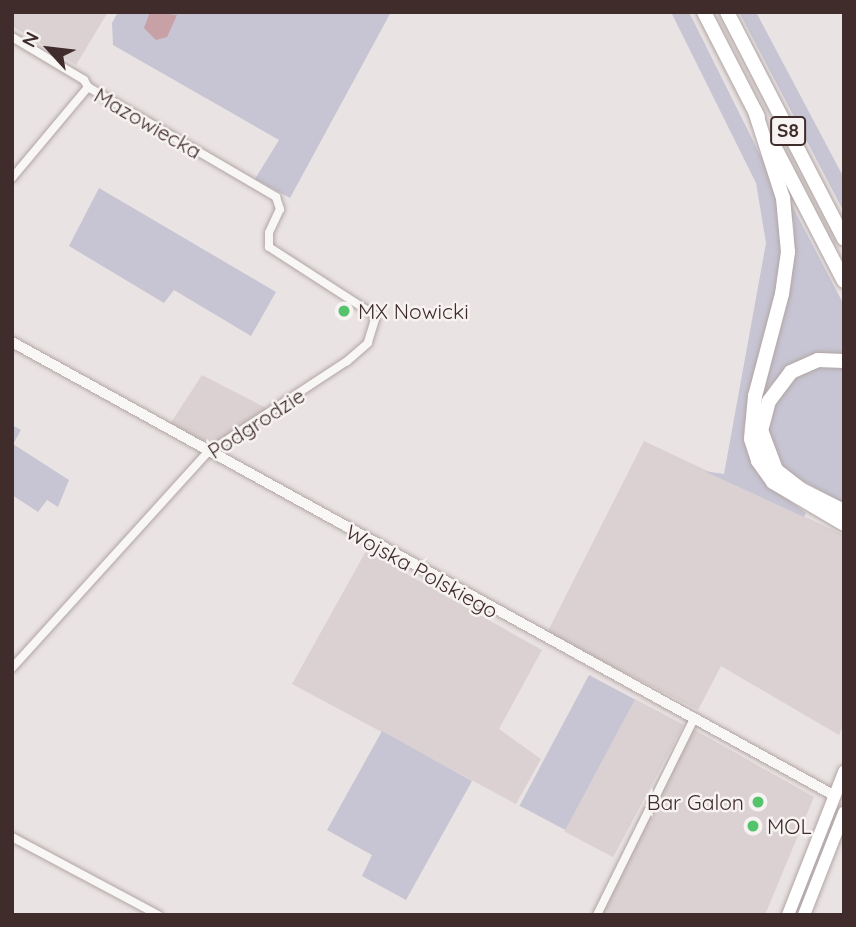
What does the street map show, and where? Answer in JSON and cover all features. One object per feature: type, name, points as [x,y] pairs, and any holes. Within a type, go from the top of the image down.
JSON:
[{"type":"highway","name":"S8","points":[[704,12],[844,281]]},
{"type":"highway","name":"S8","points":[[727,12],[844,239]]},
{"type":"highway","points":[[755,111],[782,198],[788,252],[782,294],[755,396],[751,439],[758,461],[773,482],[844,524]]},
{"type":"highway","points":[[844,360],[818,360],[790,372],[769,401],[761,430],[776,470],[800,489],[844,511]]},
{"type":"main road","points":[[789,915],[844,772]]},
{"type":"main road","points":[[804,915],[844,813]]},
{"type":"street","points":[[12,37],[84,80],[88,87]]},
{"type":"street","name":"Mazowiecka","points":[[12,178],[88,87],[275,197]]},
{"type":"street","name":"Podgrodzie","points":[[12,668],[206,453],[368,344],[376,326],[376,316],[369,309],[269,247],[269,233],[280,209],[275,197]]},
{"type":"street","name":"Wojska Polskiego","points":[[12,342],[206,453],[693,721],[835,796]]},
{"type":"street","points":[[597,915],[693,721]]},
{"type":"street","points":[[12,837],[158,915]]},
{"type":"shaded area","points":[[12,12],[108,12],[76,65],[12,26]]},
{"type":"shaded area","points":[[118,12],[391,12],[290,198],[255,179],[279,140],[113,45],[112,23]]},
{"type":"shaded area","points":[[150,12],[177,15],[167,37],[156,40],[144,28]]},
{"type":"shaded area","points":[[671,12],[689,12],[775,185],[783,241],[779,282],[744,427],[746,447],[763,481],[806,513],[804,517],[704,471],[724,474],[766,243],[756,183]]},
{"type":"shaded area","points":[[739,12],[756,12],[844,178],[844,212]]},
{"type":"shaded area","points":[[99,188],[276,292],[251,336],[174,290],[164,303],[69,246]]},
{"type":"shaded area","points":[[787,196],[844,305],[844,356],[811,356],[792,364],[770,386],[760,404],[792,261],[794,225]]},
{"type":"shaded area","points":[[826,365],[844,367],[844,504],[789,473],[773,455],[767,437],[771,405],[778,391],[807,368]]},
{"type":"shaded area","points":[[202,375],[272,411],[208,449],[168,427]]},
{"type":"shaded area","points":[[12,425],[21,430],[13,444],[69,480],[58,507],[47,500],[38,512],[12,495]]},
{"type":"shaded area","points":[[644,441],[844,535],[844,723],[839,735],[721,666],[698,710],[547,633]]},
{"type":"shaded area","points":[[366,551],[542,650],[499,729],[541,759],[516,804],[292,684]]},
{"type":"shaded area","points":[[589,675],[635,699],[565,830],[520,806]]},
{"type":"shaded area","points":[[635,699],[684,725],[613,857],[565,831]]},
{"type":"shaded area","points":[[693,729],[814,797],[765,915],[600,915]]},
{"type":"shaded area","points":[[382,731],[472,781],[406,900],[362,876],[372,855],[327,830]]},
{"type":"place","name":"MX Nowicki","points":[[344,311]]},
{"type":"place","name":"Bar Galon","points":[[758,802]]},
{"type":"place","name":"MOL","points":[[753,826]]}]
